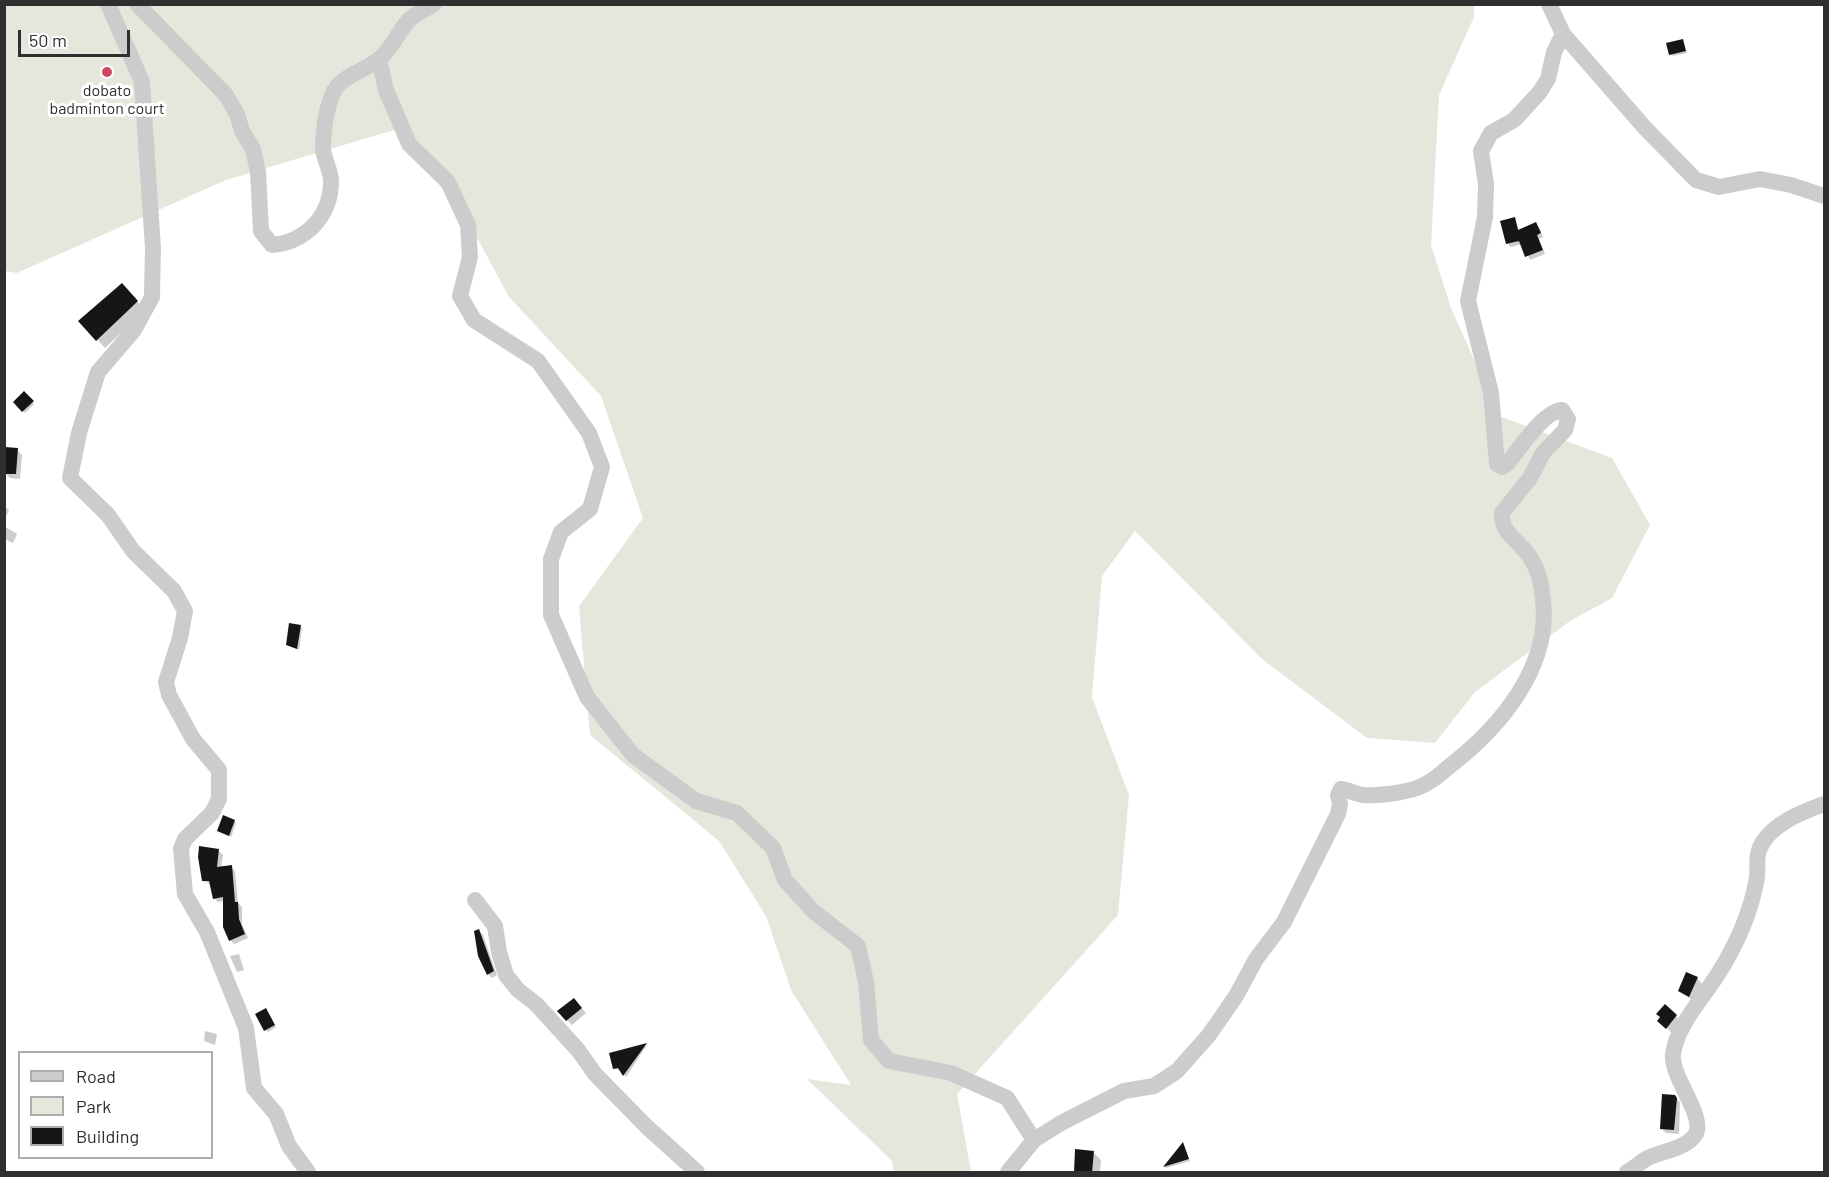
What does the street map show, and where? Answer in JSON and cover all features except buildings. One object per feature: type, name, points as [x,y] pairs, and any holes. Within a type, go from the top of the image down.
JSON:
[{"type":"street","points":[[108,4],[142,82],[153,248],[152,297],[134,330],[98,372],[79,433],[70,478],[108,515],[133,551],[174,591],[185,611],[180,638],[166,682],[169,695],[193,739],[219,770],[219,800],[212,813],[185,839],[181,849],[185,894],[207,932],[246,1028],[254,1088],[276,1114],[289,1146],[308,1173]]},
{"type":"street","points":[[137,4],[226,95],[237,114],[242,131],[253,149],[258,172],[261,231],[272,245],[288,244],[300,237],[317,224],[326,209],[331,180],[323,151],[327,114],[339,82],[379,59],[411,19],[434,4]]},
{"type":"street","points":[[1549,4],[1563,34],[1645,128],[1696,180],[1719,187],[1760,179],[1791,184],[1824,196]]},
{"type":"street","points":[[1008,1173],[1035,1140],[1061,1123],[1124,1091],[1154,1086],[1178,1071],[1216,1026],[1256,959],[1284,922],[1338,814],[1340,804],[1338,795],[1341,789],[1369,795],[1407,791],[1433,780],[1480,741],[1519,692],[1530,673],[1538,652],[1543,624],[1542,589],[1532,560],[1504,527],[1502,513],[1530,478],[1543,453],[1566,430],[1568,419],[1562,410],[1557,411],[1536,428],[1506,465],[1502,467],[1497,464],[1491,393],[1468,301],[1485,217],[1486,184],[1481,151],[1484,141],[1491,133],[1514,120],[1539,93],[1548,79],[1554,52],[1563,34]]},
{"type":"street","points":[[379,59],[386,90],[409,144],[448,182],[468,225],[470,257],[460,296],[474,320],[538,361],[590,433],[602,467],[590,509],[561,532],[551,559],[551,615],[587,697],[633,755],[696,801],[737,813],[773,848],[785,880],[813,911],[858,946],[866,982],[871,1041],[889,1061],[951,1073],[1007,1098],[1035,1140]]},
{"type":"street","points":[[1627,1173],[1647,1159],[1688,1142],[1696,1135],[1698,1123],[1679,1078],[1673,1055],[1684,1026],[1719,972],[1748,912],[1757,877],[1759,849],[1792,815],[1824,804]]},
{"type":"street","points":[[475,900],[495,926],[506,975],[518,990],[536,1004],[578,1050],[595,1074],[647,1127],[697,1173]]},
{"type":"green space","points":[[5,5],[1474,5],[1474,17],[1439,95],[1431,245],[1451,308],[1499,416],[1612,458],[1650,525],[1612,598],[1570,621],[1475,692],[1435,743],[1367,738],[1262,659],[1135,531],[1102,576],[1092,697],[1129,795],[1118,915],[957,1094],[971,1172],[894,1172],[892,1161],[807,1079],[851,1085],[791,990],[766,916],[719,841],[590,735],[579,606],[643,518],[601,396],[509,297],[468,221],[404,127],[226,180],[17,273],[5,271]]},
{"type":"place","name":"dobato badminton court","points":[[107,72]]}]
